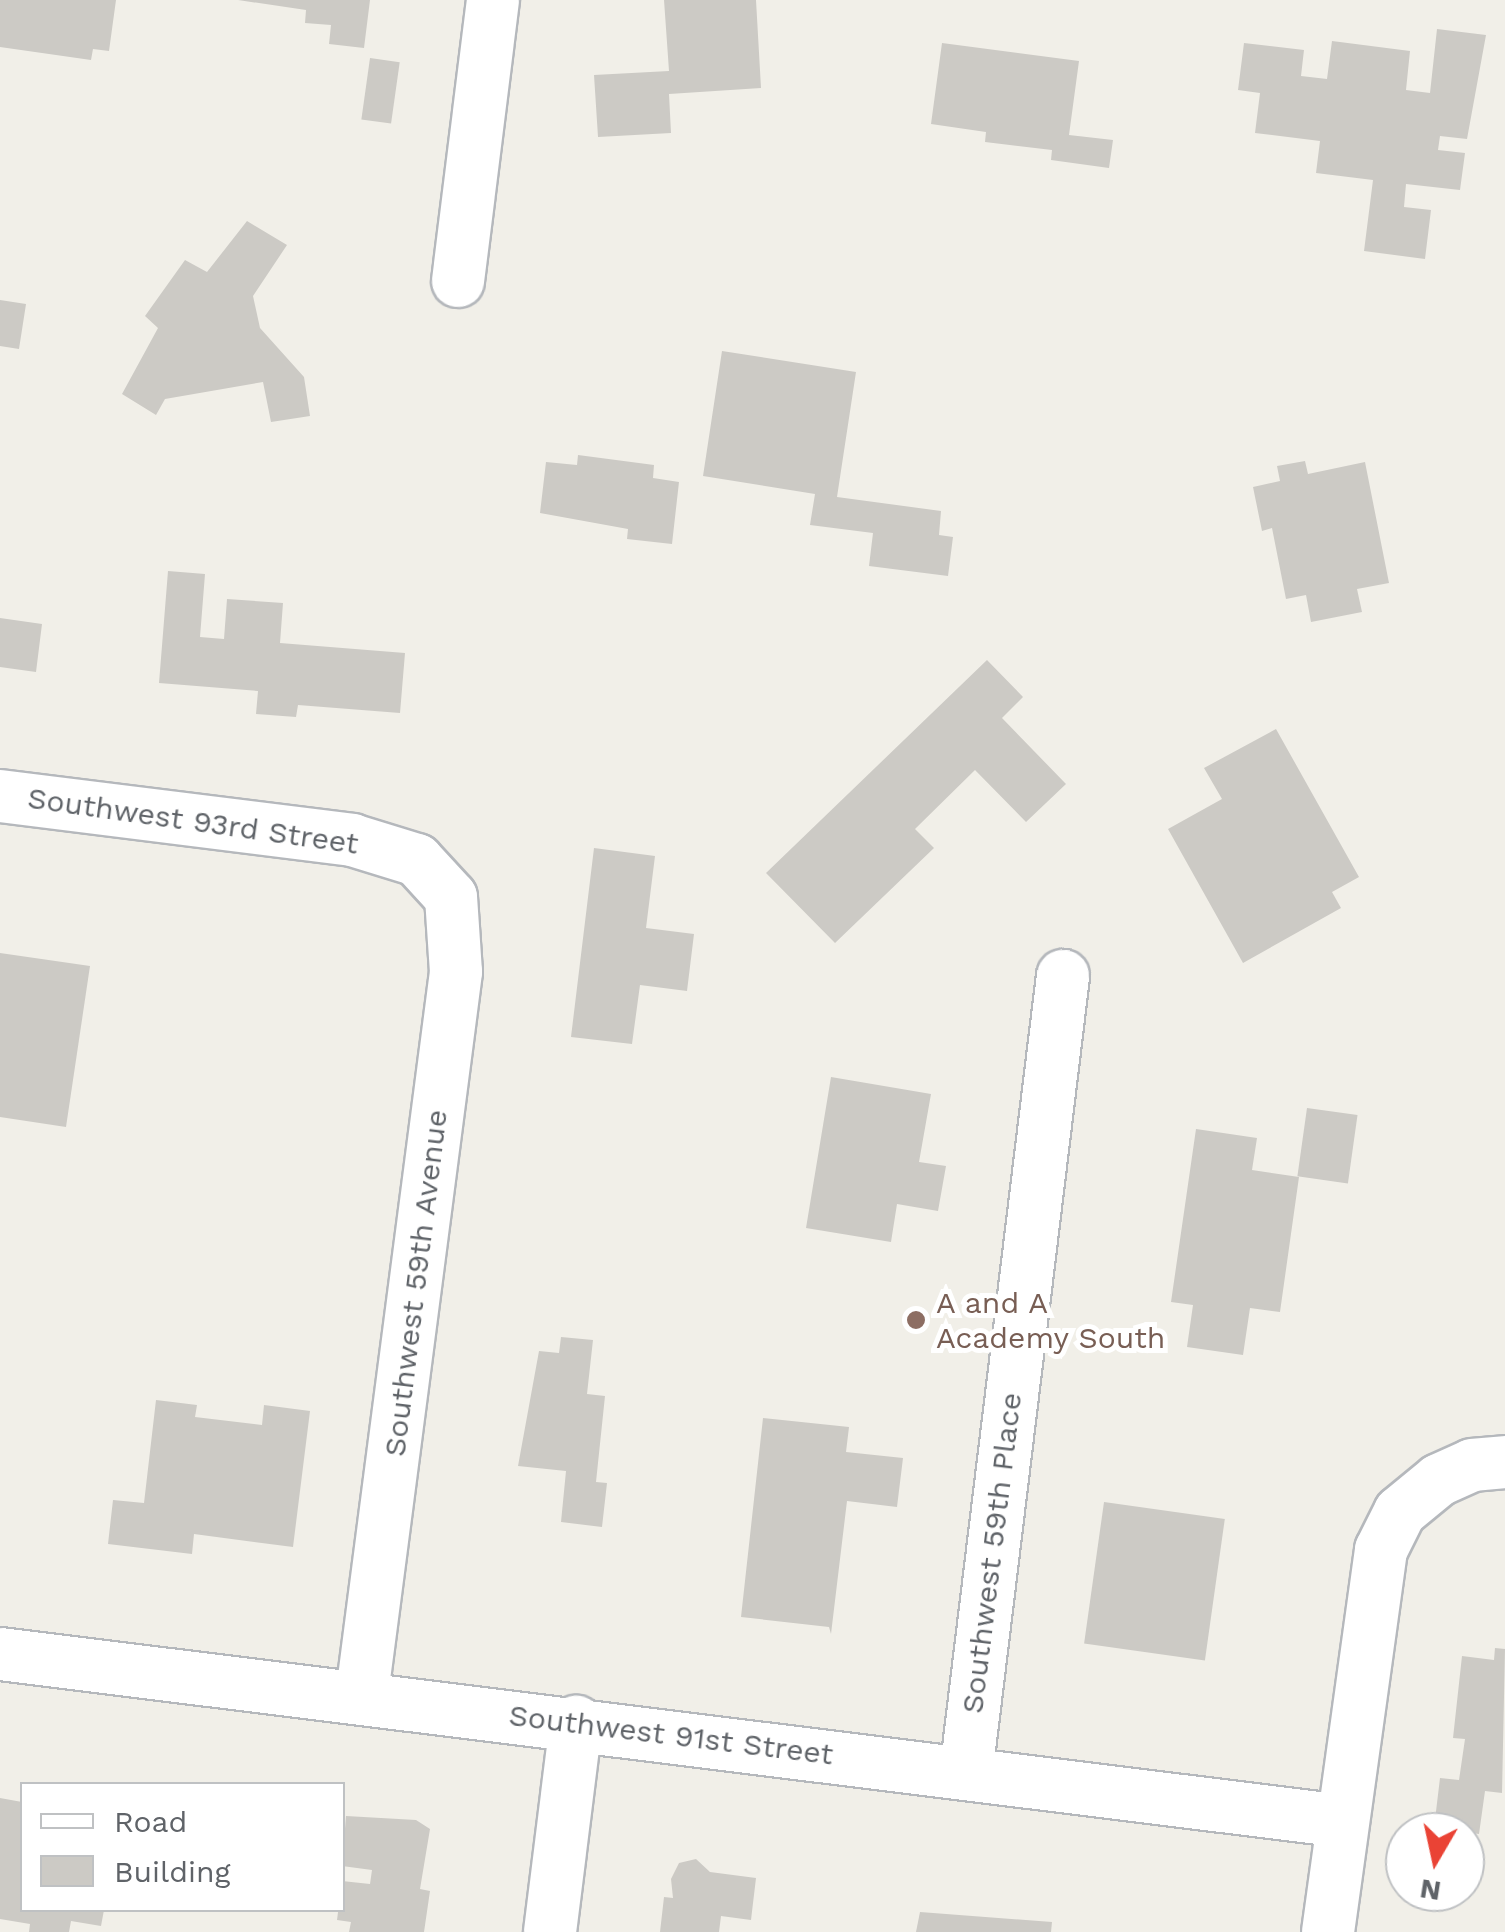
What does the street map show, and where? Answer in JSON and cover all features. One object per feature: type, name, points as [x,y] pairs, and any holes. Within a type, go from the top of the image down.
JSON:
[{"type":"street","points":[[458,281],[493,0]]},
{"type":"street","name":"Southwest 93rd Street","points":[[0,796],[352,840],[417,860],[438,876]]},
{"type":"street","name":"Southwest 59th Avenue","points":[[362,1694],[456,972],[457,923],[438,876]]},
{"type":"street","name":"Southwest 59th Place","points":[[966,1773],[1063,976]]},
{"type":"street","points":[[1328,1932],[1381,1550],[1400,1512],[1418,1495],[1472,1465],[1505,1462]]},
{"type":"street","name":"Southwest 91st Street","points":[[0,1654],[362,1694],[1342,1821]]},
{"type":"street","points":[[550,1932],[576,1722]]},
{"type":"building","points":[[0,0],[116,0],[109,51],[93,49],[91,60],[0,47]]},
{"type":"building","points":[[238,0],[370,0],[364,48],[329,44],[331,25],[305,23],[306,10]]},
{"type":"building","points":[[664,0],[756,0],[761,88],[669,94],[671,133],[598,137],[594,75],[669,71]]},
{"type":"building","points":[[1437,29],[1486,35],[1467,139],[1440,136],[1438,150],[1465,153],[1460,190],[1406,184],[1404,207],[1431,210],[1425,259],[1364,251],[1373,180],[1316,173],[1320,141],[1255,133],[1260,93],[1238,90],[1244,43],[1304,50],[1301,76],[1327,79],[1332,41],[1410,51],[1406,90],[1430,93]]},
{"type":"building","points":[[942,43],[1079,61],[1069,135],[1113,140],[1109,168],[1051,160],[1052,150],[985,142],[986,132],[931,124]]},
{"type":"building","points":[[370,58],[400,62],[391,124],[361,119]]},
{"type":"building","points":[[247,221],[287,245],[253,296],[260,328],[304,377],[310,416],[271,422],[263,382],[165,399],[156,415],[122,394],[158,328],[145,316],[185,260],[207,272]]},
{"type":"building","points":[[0,300],[26,304],[19,349],[0,346]]},
{"type":"building","points":[[722,351],[856,372],[837,497],[941,511],[939,535],[953,537],[948,576],[869,566],[873,533],[810,525],[815,494],[703,476]]},
{"type":"building","points":[[578,455],[654,465],[653,478],[679,482],[672,544],[627,539],[628,529],[540,513],[546,462],[577,465]]},
{"type":"building","points":[[1305,461],[1308,474],[1365,462],[1389,583],[1357,589],[1362,612],[1311,622],[1306,595],[1286,599],[1272,528],[1262,531],[1253,487],[1280,481],[1277,466]]},
{"type":"building","points":[[168,571],[205,574],[200,637],[224,639],[227,599],[283,603],[280,643],[405,653],[400,713],[298,705],[296,717],[256,714],[258,691],[159,683]]},
{"type":"building","points":[[0,618],[42,624],[36,672],[0,667]]},
{"type":"building","points":[[987,660],[1023,697],[1002,718],[1066,784],[1026,822],[975,770],[915,829],[934,848],[835,943],[766,873]]},
{"type":"building","points":[[1276,729],[1359,877],[1332,892],[1341,908],[1243,963],[1168,829],[1222,799],[1204,768]]},
{"type":"building","points":[[594,848],[655,856],[646,928],[694,934],[687,991],[640,985],[632,1044],[571,1037]]},
{"type":"building","points":[[0,953],[90,966],[66,1127],[0,1117]]},
{"type":"building","points":[[831,1077],[931,1094],[919,1162],[946,1166],[938,1211],[897,1204],[891,1242],[806,1228]]},
{"type":"building","points":[[1307,1108],[1358,1115],[1348,1183],[1297,1176]]},
{"type":"building","points":[[1196,1129],[1257,1138],[1252,1170],[1299,1177],[1280,1312],[1250,1308],[1243,1355],[1187,1347],[1193,1305],[1171,1302]]},
{"type":"building","points":[[561,1337],[593,1340],[587,1394],[605,1396],[596,1482],[607,1483],[602,1527],[561,1522],[566,1471],[518,1466],[539,1351],[559,1353]]},
{"type":"building","points":[[156,1400],[197,1405],[195,1417],[262,1425],[264,1405],[310,1411],[293,1547],[194,1534],[192,1554],[108,1544],[113,1500],[144,1503]]},
{"type":"building","points":[[763,1418],[849,1427],[846,1452],[903,1458],[897,1507],[847,1501],[831,1634],[829,1627],[741,1617]]},
{"type":"building","points":[[1104,1502],[1225,1519],[1205,1661],[1084,1644]]},
{"type":"building","points":[[1495,1648],[1505,1649],[1502,1793],[1485,1791],[1482,1812],[1436,1812],[1440,1778],[1459,1780],[1465,1739],[1453,1738],[1462,1656],[1494,1660]]},
{"type":"building","points":[[0,1798],[20,1802],[20,1912],[104,1912],[101,1926],[71,1921],[69,1932],[29,1932],[30,1924],[0,1919]]},
{"type":"building","points":[[346,1816],[416,1820],[430,1829],[420,1889],[430,1891],[424,1932],[349,1932],[351,1922],[337,1920],[338,1912],[345,1912],[345,1881],[370,1884],[372,1870],[345,1866]]},
{"type":"building","points":[[696,1859],[710,1872],[756,1878],[751,1920],[721,1916],[719,1932],[660,1932],[664,1897],[673,1898],[671,1879],[679,1863]]},
{"type":"building","points":[[920,1912],[1052,1922],[1051,1932],[916,1932]]},
{"type":"place","name":"A and A Academy South","points":[[916,1320]]}]
